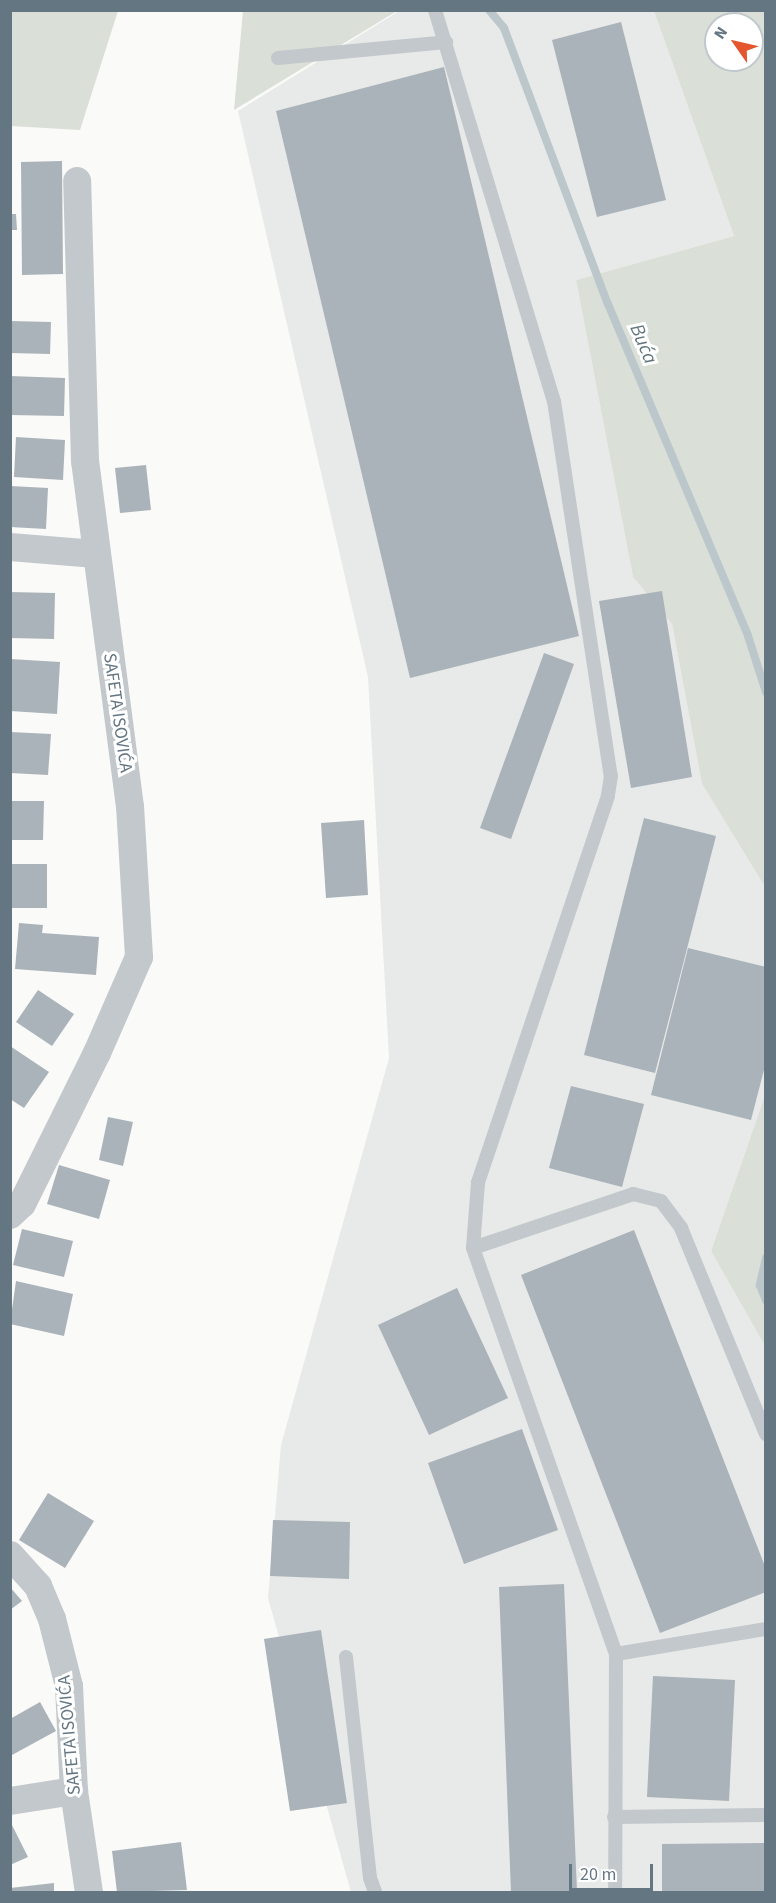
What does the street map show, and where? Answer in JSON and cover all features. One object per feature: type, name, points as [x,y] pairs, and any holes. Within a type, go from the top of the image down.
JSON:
[{"type":"street","name":"SAFETA ISOVIĆA","points":[[10,1215],[22,1204],[32,1184],[97,1053],[139,957],[130,807],[84,450],[77,181]]},
{"type":"street","points":[[10,547],[96,554]]},
{"type":"street","name":"SAFETA ISOVIĆA","points":[[10,1555],[38,1586],[52,1619],[69,1686],[74,1791],[89,1893]]},
{"type":"street","points":[[12,1798],[74,1791]]},
{"type":"lane","points":[[435,10],[554,401],[610,776],[609,796],[478,1183],[473,1248],[616,1654],[615,1893]]},
{"type":"lane","points":[[278,58],[446,42]]},
{"type":"lane","points":[[473,1248],[633,1194],[661,1202],[681,1228],[765,1434]]},
{"type":"lane","points":[[616,1654],[765,1629]]},
{"type":"lane","points":[[346,1657],[370,1878],[375,1893]]},
{"type":"lane","points":[[614,1817],[765,1815]]},
{"type":"shaded area","points":[[11,10],[118,11],[80,130],[11,126]]},
{"type":"shaded area","points":[[243,11],[397,11],[234,110]]},
{"type":"shaded area","points":[[399,11],[654,11],[734,236],[576,280],[633,577],[672,624],[702,784],[765,887],[765,1095],[711,1251],[765,1346],[765,1892],[351,1892],[268,1598],[281,1445],[389,1058],[368,677],[238,111]]},
{"type":"shaded area","points":[[654,11],[765,11],[765,887],[702,784],[672,624],[633,577],[576,280],[734,236]]},
{"type":"shaded area","points":[[765,1095],[765,1346],[711,1251]]},
{"type":"building","points":[[621,22],[666,200],[597,217],[552,40]]},
{"type":"building","points":[[444,67],[579,636],[410,678],[276,111]]},
{"type":"building","points":[[62,161],[63,274],[22,275],[21,162]]},
{"type":"building","points":[[10,214],[16,214],[17,230],[10,230]]},
{"type":"building","points":[[10,321],[51,322],[50,354],[10,353]]},
{"type":"building","points":[[10,376],[65,378],[64,416],[10,415]]},
{"type":"building","points":[[16,437],[65,440],[63,480],[14,477]]},
{"type":"building","points":[[146,465],[151,510],[120,513],[115,468]]},
{"type":"building","points":[[10,486],[48,488],[46,529],[10,527]]},
{"type":"building","points":[[662,591],[692,777],[631,788],[599,601]]},
{"type":"building","points":[[10,592],[55,593],[54,639],[10,638]]},
{"type":"building","points":[[544,653],[574,664],[511,839],[480,828]]},
{"type":"building","points":[[10,659],[60,662],[57,714],[10,711]]},
{"type":"building","points":[[10,732],[51,734],[48,775],[10,773]]},
{"type":"building","points":[[10,801],[44,801],[43,840],[10,840]]},
{"type":"building","points":[[644,818],[716,836],[655,1073],[584,1055]]},
{"type":"building","points":[[364,820],[368,895],[326,898],[321,823]]},
{"type":"building","points":[[10,864],[47,864],[47,908],[10,908]]},
{"type":"building","points":[[19,923],[43,925],[42,933],[99,937],[96,975],[15,969]]},
{"type":"building","points":[[688,948],[766,967],[766,1062],[751,1120],[651,1095]]},
{"type":"building","points":[[38,990],[74,1014],[52,1046],[16,1022]]},
{"type":"building","points":[[10,1046],[49,1072],[24,1108],[10,1099]]},
{"type":"building","points":[[571,1086],[644,1104],[622,1187],[549,1168]]},
{"type":"building","points":[[108,1117],[133,1122],[123,1166],[99,1160]]},
{"type":"building","points":[[59,1165],[110,1180],[99,1219],[47,1204]]},
{"type":"building","points":[[22,1229],[73,1241],[64,1277],[13,1265]]},
{"type":"building","points":[[634,1230],[766,1569],[766,1592],[660,1633],[521,1275]]},
{"type":"building","points":[[16,1281],[73,1294],[64,1336],[10,1324]]},
{"type":"building","points":[[457,1288],[508,1398],[429,1435],[378,1325]]},
{"type":"building","points":[[522,1429],[558,1530],[464,1564],[428,1463]]},
{"type":"building","points":[[48,1493],[94,1521],[65,1568],[19,1540]]},
{"type":"building","points":[[273,1520],[350,1522],[349,1579],[270,1576]]},
{"type":"building","points":[[564,1584],[577,1892],[511,1892],[499,1587]]},
{"type":"building","points":[[10,1587],[22,1601],[10,1610]]},
{"type":"building","points":[[321,1630],[347,1803],[290,1811],[264,1639]]},
{"type":"building","points":[[653,1676],[735,1680],[729,1801],[647,1797]]},
{"type":"building","points":[[40,1702],[56,1731],[12,1755],[10,1719]]},
{"type":"building","points":[[10,1821],[28,1857],[10,1865]]},
{"type":"building","points":[[181,1842],[187,1890],[117,1892],[112,1851]]},
{"type":"building","points":[[766,1843],[766,1892],[662,1892],[662,1844]]},
{"type":"building","points":[[54,1883],[54,1892],[10,1892],[10,1888]]},
{"type":"waterway","name":"Buća","points":[[489,10],[504,28],[608,304],[748,636],[766,692]]},
{"type":"waterway","name":"Buća","points":[[766,1258],[760,1285],[766,1301]]}]
